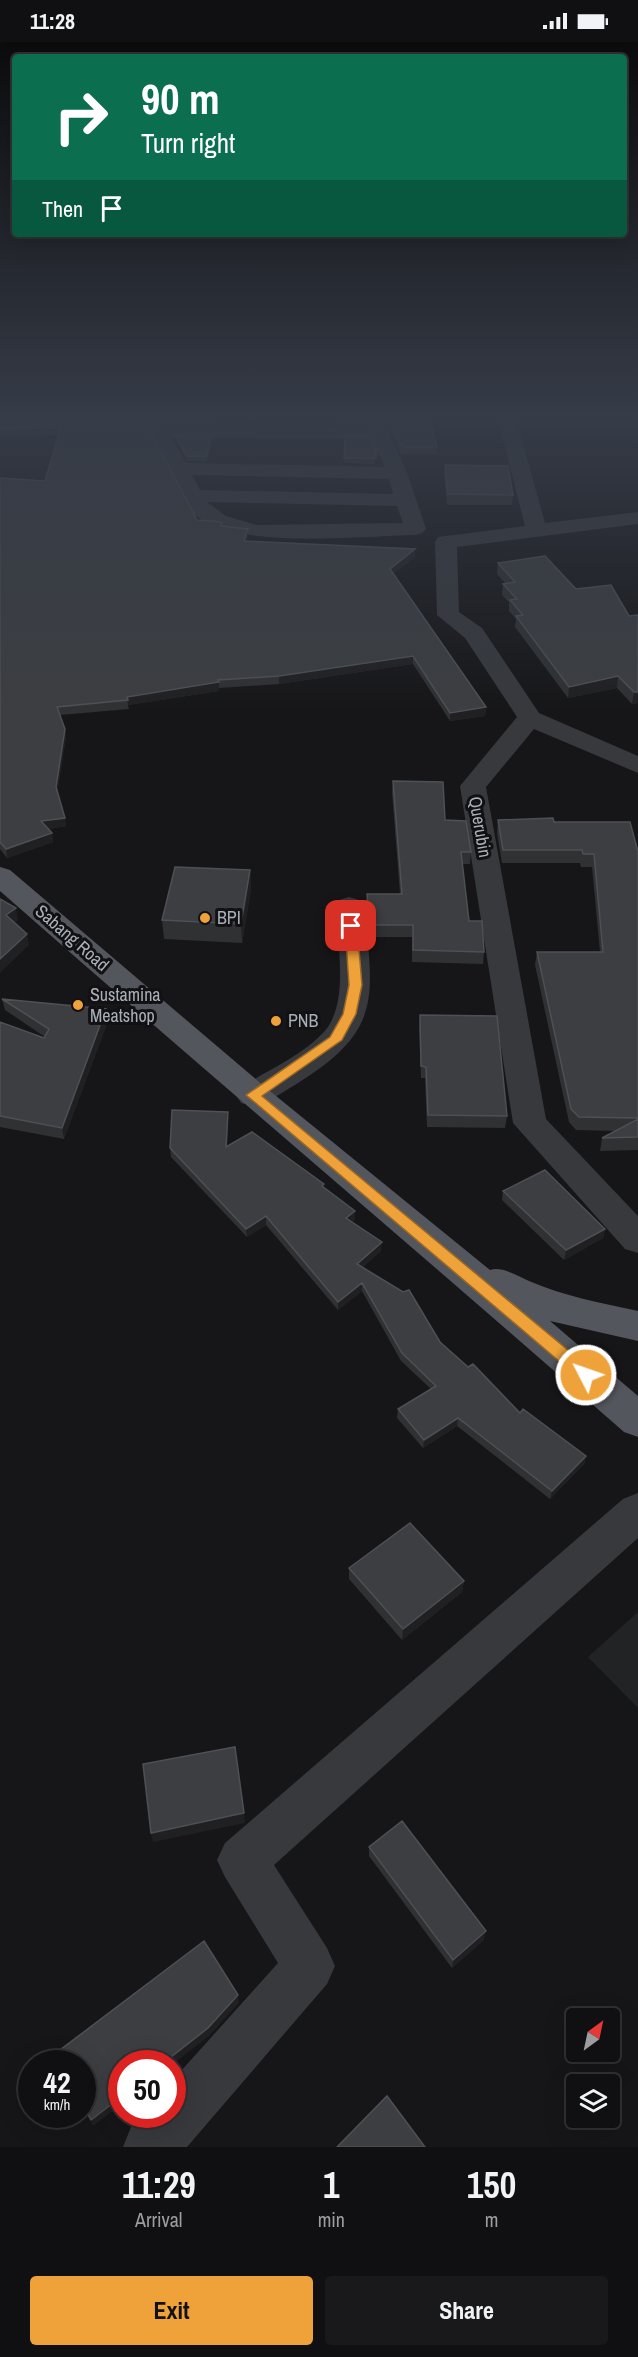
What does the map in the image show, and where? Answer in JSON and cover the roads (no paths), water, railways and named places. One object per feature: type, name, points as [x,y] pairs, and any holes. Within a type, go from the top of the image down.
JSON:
[{"type":"main road","name":"Sabang Road","points":[[0,876],[253,1095],[447,1256],[638,1420]]},
{"type":"main road","points":[[447,1256],[524,1296],[579,1315],[638,1326]]},
{"type":"street","points":[[214,517],[256,531],[416,529],[446,542],[638,518]]},
{"type":"street","points":[[412,517],[416,529]]},
{"type":"street","points":[[533,517],[536,529]]},
{"type":"street","points":[[446,542],[448,615],[474,633],[530,718],[638,765]]},
{"type":"street","name":"Querubin","points":[[530,718],[473,786],[530,1123],[638,1239]]},
{"type":"street","points":[[253,1095],[335,1040],[350,1014],[355,985],[349,906]]},
{"type":"street","points":[[151,2147],[309,1966],[242,1860],[638,1512]]},
{"type":"place","name":"BPI","points":[[205,918]]},
{"type":"place","name":"Sustamina Meatshop","points":[[78,1005]]},
{"type":"place","name":"PNB","points":[[276,1021]]}]
